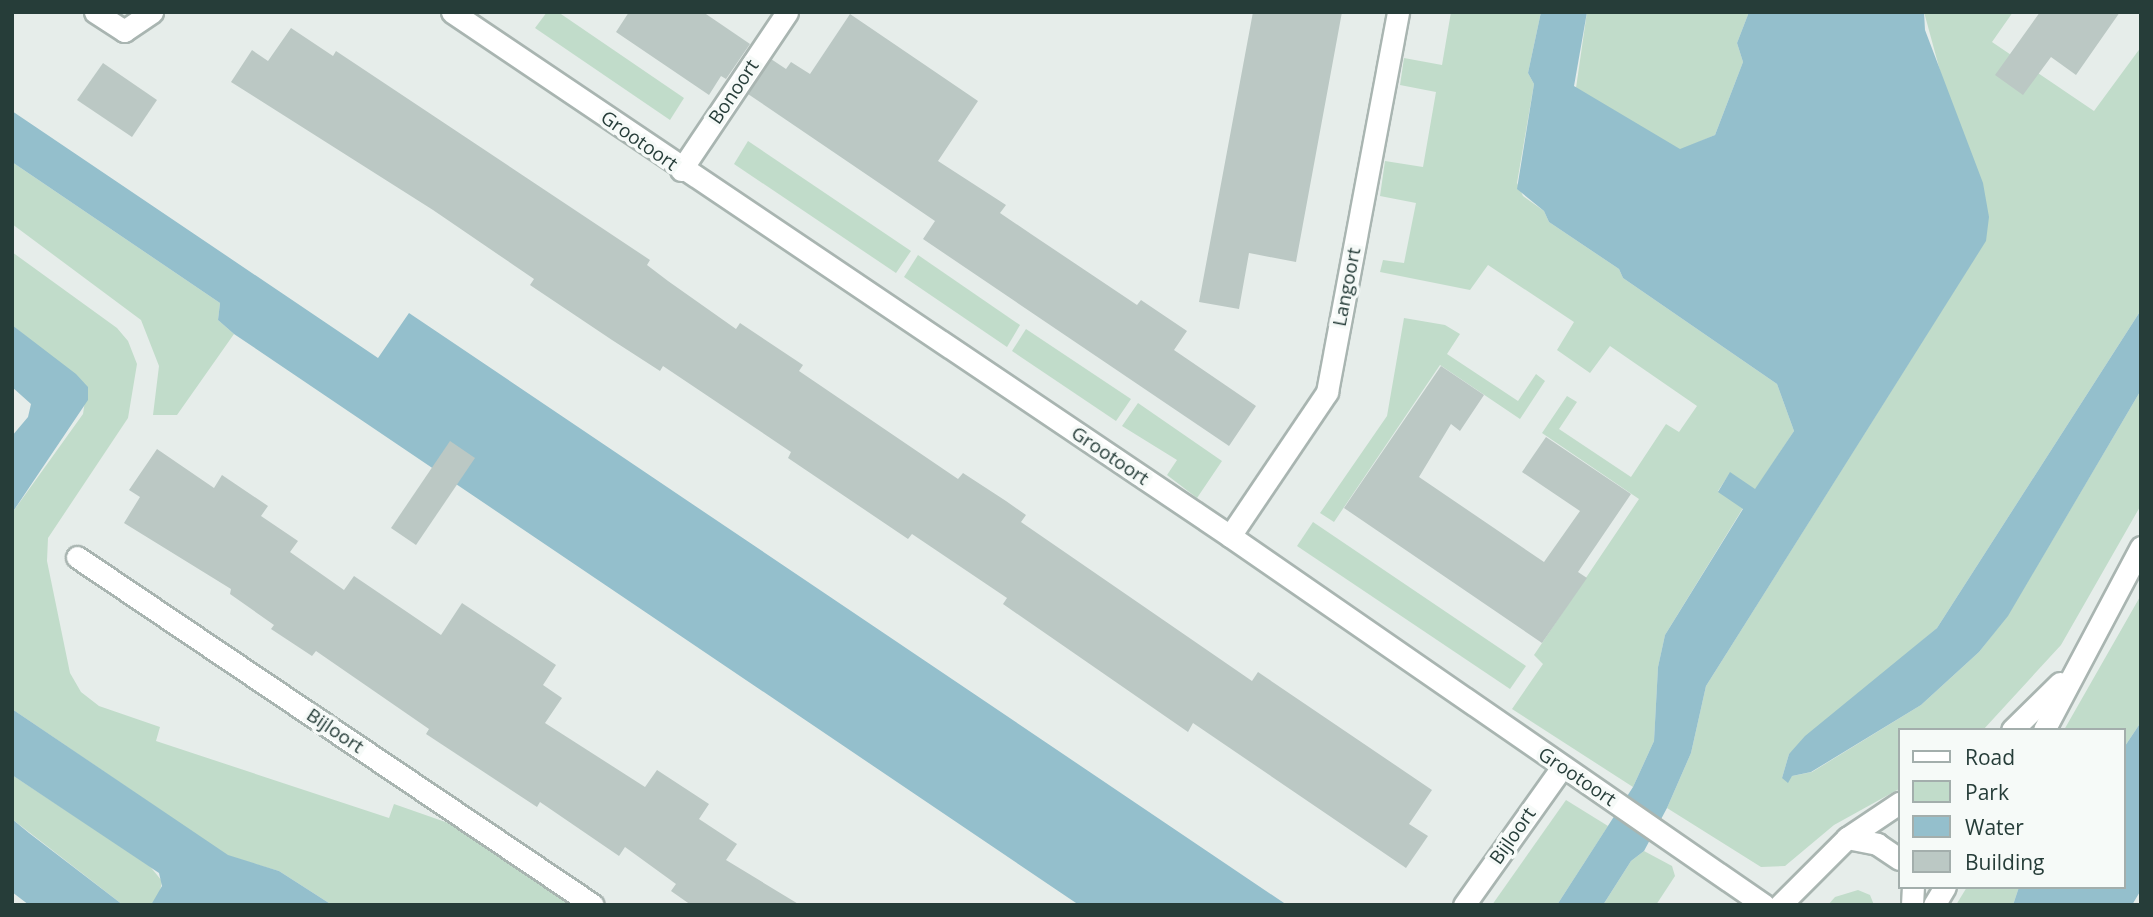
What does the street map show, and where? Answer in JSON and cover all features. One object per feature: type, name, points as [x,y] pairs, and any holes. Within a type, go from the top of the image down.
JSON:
[{"type":"street","points":[[95,12],[124,31],[152,12]]},
{"type":"street","name":"Grootoort","points":[[452,12],[681,170],[1230,536],[1764,905]]},
{"type":"street","name":"Bonoort","points":[[681,170],[787,12]]},
{"type":"street","name":"Langoort","points":[[1230,536],[1327,391],[1398,12]]},
{"type":"street","points":[[2045,728],[2071,671],[2141,547]]},
{"type":"street","name":"Bijloort","points":[[77,557],[593,905]]},
{"type":"street","points":[[2014,728],[2071,671]]},
{"type":"street","name":"Bijloort","points":[[1464,905],[1562,767]]},
{"type":"street","points":[[1780,905],[1847,838],[1898,804]]},
{"type":"street","points":[[1847,838],[1877,844],[1898,858]]},
{"type":"street","points":[[1934,905],[1944,889]]},
{"type":"green space","points":[[547,12],[558,12],[684,98],[670,120],[535,28]]},
{"type":"green space","points":[[1451,12],[1541,12],[1528,73],[1534,84],[1517,183],[1523,196],[1544,211],[1549,222],[1619,269],[1623,278],[1777,384],[1794,431],[1755,490],[1730,473],[1718,491],[1743,508],[1665,635],[1658,667],[1654,741],[1633,787],[1512,709],[1543,664],[1534,655],[1639,499],[1542,433],[1567,396],[1577,402],[1559,429],[1631,477],[1666,424],[1679,432],[1697,406],[1610,346],[1590,373],[1557,350],[1574,322],[1488,265],[1470,290],[1380,272],[1383,260],[1404,263],[1416,203],[1380,196],[1385,161],[1423,167],[1436,92],[1400,85],[1404,58],[1442,65]]},
{"type":"green space","points":[[1587,12],[1749,12],[1737,43],[1743,62],[1715,135],[1680,150],[1576,88]]},
{"type":"green space","points":[[1924,12],[2013,12],[1992,42],[2094,111],[2141,47],[2141,310],[1937,628],[1789,754],[1782,778],[1812,772],[1921,705],[1979,652],[2008,615],[2141,390],[2141,505],[2061,645],[1985,728],[1898,728],[1898,790],[1834,825],[1785,866],[1761,867],[1667,808],[1691,753],[1706,686],[1986,240]]},
{"type":"green space","points":[[748,141],[911,251],[896,273],[734,164]]},
{"type":"green space","points":[[12,162],[220,303],[218,320],[234,334],[177,415],[153,415],[159,366],[141,320],[12,224]]},
{"type":"green space","points":[[12,252],[117,328],[128,341],[137,364],[128,418],[48,538],[47,561],[70,673],[81,692],[99,706],[160,727],[156,741],[389,818],[394,804],[454,825],[572,905],[332,905],[279,871],[228,856],[12,709],[12,513],[83,414],[87,387],[12,325]]},
{"type":"green space","points":[[918,255],[1020,325],[1007,347],[904,277]]},
{"type":"green space","points":[[1404,318],[1445,325],[1460,334],[1447,354],[1518,401],[1536,374],[1545,381],[1520,419],[1440,365],[1334,522],[1320,513],[1387,416]]},
{"type":"green space","points":[[1026,329],[1131,399],[1116,421],[1012,351]]},
{"type":"green space","points":[[1138,403],[1222,461],[1197,498],[1167,475],[1177,460],[1122,426]]},
{"type":"green space","points":[[1313,522],[1526,666],[1510,689],[1297,546]]},
{"type":"green space","points":[[2141,595],[2141,722],[2125,746],[2125,728],[2065,728]]},
{"type":"green space","points":[[12,775],[148,864],[162,881],[159,897],[151,905],[123,905],[12,819]]},
{"type":"green space","points":[[1566,800],[1608,826],[1557,905],[1492,905]]},
{"type":"green space","points":[[1644,851],[1672,866],[1675,876],[1656,905],[1603,905],[1631,861]]},
{"type":"green space","points":[[1966,889],[2018,889],[2013,905],[1956,905]]},
{"type":"green space","points":[[1858,890],[1870,895],[1874,905],[1828,905],[1835,897]]},
{"type":"water","points":[[1541,12],[1587,12],[1574,86],[1680,149],[1715,135],[1743,62],[1737,43],[1749,12],[1924,12],[1925,30],[1983,183],[1989,217],[1986,241],[1706,686],[1691,753],[1667,808],[1644,851],[1631,861],[1603,905],[1557,905],[1633,787],[1654,741],[1658,667],[1665,635],[1743,509],[1718,492],[1730,472],[1755,489],[1794,431],[1777,384],[1623,278],[1619,269],[1549,222],[1544,211],[1517,189],[1534,84],[1528,73]]},
{"type":"water","points":[[12,111],[378,358],[409,313],[1287,905],[1079,905],[234,334],[218,320],[220,303],[12,162]]},
{"type":"water","points":[[2141,310],[2141,390],[2008,616],[1979,652],[1921,705],[1811,772],[1792,776],[1788,783],[1782,778],[1789,754],[1805,736],[1937,628]]},
{"type":"water","points":[[12,325],[76,374],[88,387],[88,400],[12,513],[12,436],[28,417],[31,404],[12,387]]},
{"type":"water","points":[[12,709],[228,855],[279,871],[332,905],[151,905],[162,886],[159,873],[12,775]]},
{"type":"water","points":[[2141,722],[2141,890],[2132,905],[2013,905],[2018,889],[2125,889],[2125,746]]},
{"type":"water","points":[[12,819],[123,905],[29,905],[12,892]]},
{"type":"building","points":[[629,12],[703,12],[750,44],[726,79],[721,76],[709,95],[616,32]]},
{"type":"building","points":[[1253,12],[1342,12],[1296,262],[1249,253],[1239,309],[1199,302]]},
{"type":"building","points":[[2040,12],[2120,12],[2076,75],[2051,57],[2023,95],[1995,75]]},
{"type":"building","points":[[850,14],[978,101],[938,161],[1006,205],[1000,213],[1137,305],[1141,300],[1187,331],[1174,350],[1256,406],[1229,446],[923,239],[935,221],[748,94],[771,59],[786,69],[791,62],[810,74]]},
{"type":"building","points":[[291,28],[333,56],[336,51],[650,260],[647,265],[668,281],[736,329],[740,323],[803,365],[799,371],[958,479],[963,473],[1006,501],[1026,515],[1021,522],[1252,681],[1258,672],[1432,790],[1409,824],[1428,836],[1406,868],[1193,723],[1188,732],[1003,604],[1007,598],[912,534],[908,539],[788,458],[791,452],[663,366],[660,371],[530,285],[534,279],[433,210],[231,82],[252,50],[268,61]]},
{"type":"building","points":[[103,63],[157,100],[132,137],[77,100]]},
{"type":"building","points":[[1441,366],[1484,395],[1460,431],[1451,424],[1419,477],[1544,562],[1580,511],[1522,472],[1546,437],[1631,494],[1578,572],[1587,578],[1542,643],[1344,508]]},
{"type":"building","points":[[450,441],[475,458],[416,545],[391,528]]},
{"type":"building","points":[[157,449],[214,488],[222,475],[268,506],[261,516],[298,541],[290,552],[344,590],[354,576],[441,635],[462,603],[556,665],[543,685],[562,698],[545,723],[645,787],[657,770],[709,804],[699,819],[737,844],[726,860],[800,905],[691,905],[671,891],[676,884],[625,847],[619,856],[540,802],[537,807],[426,734],[429,729],[316,651],[312,656],[271,629],[274,625],[230,594],[231,589],[124,523],[140,497],[129,490]]}]
